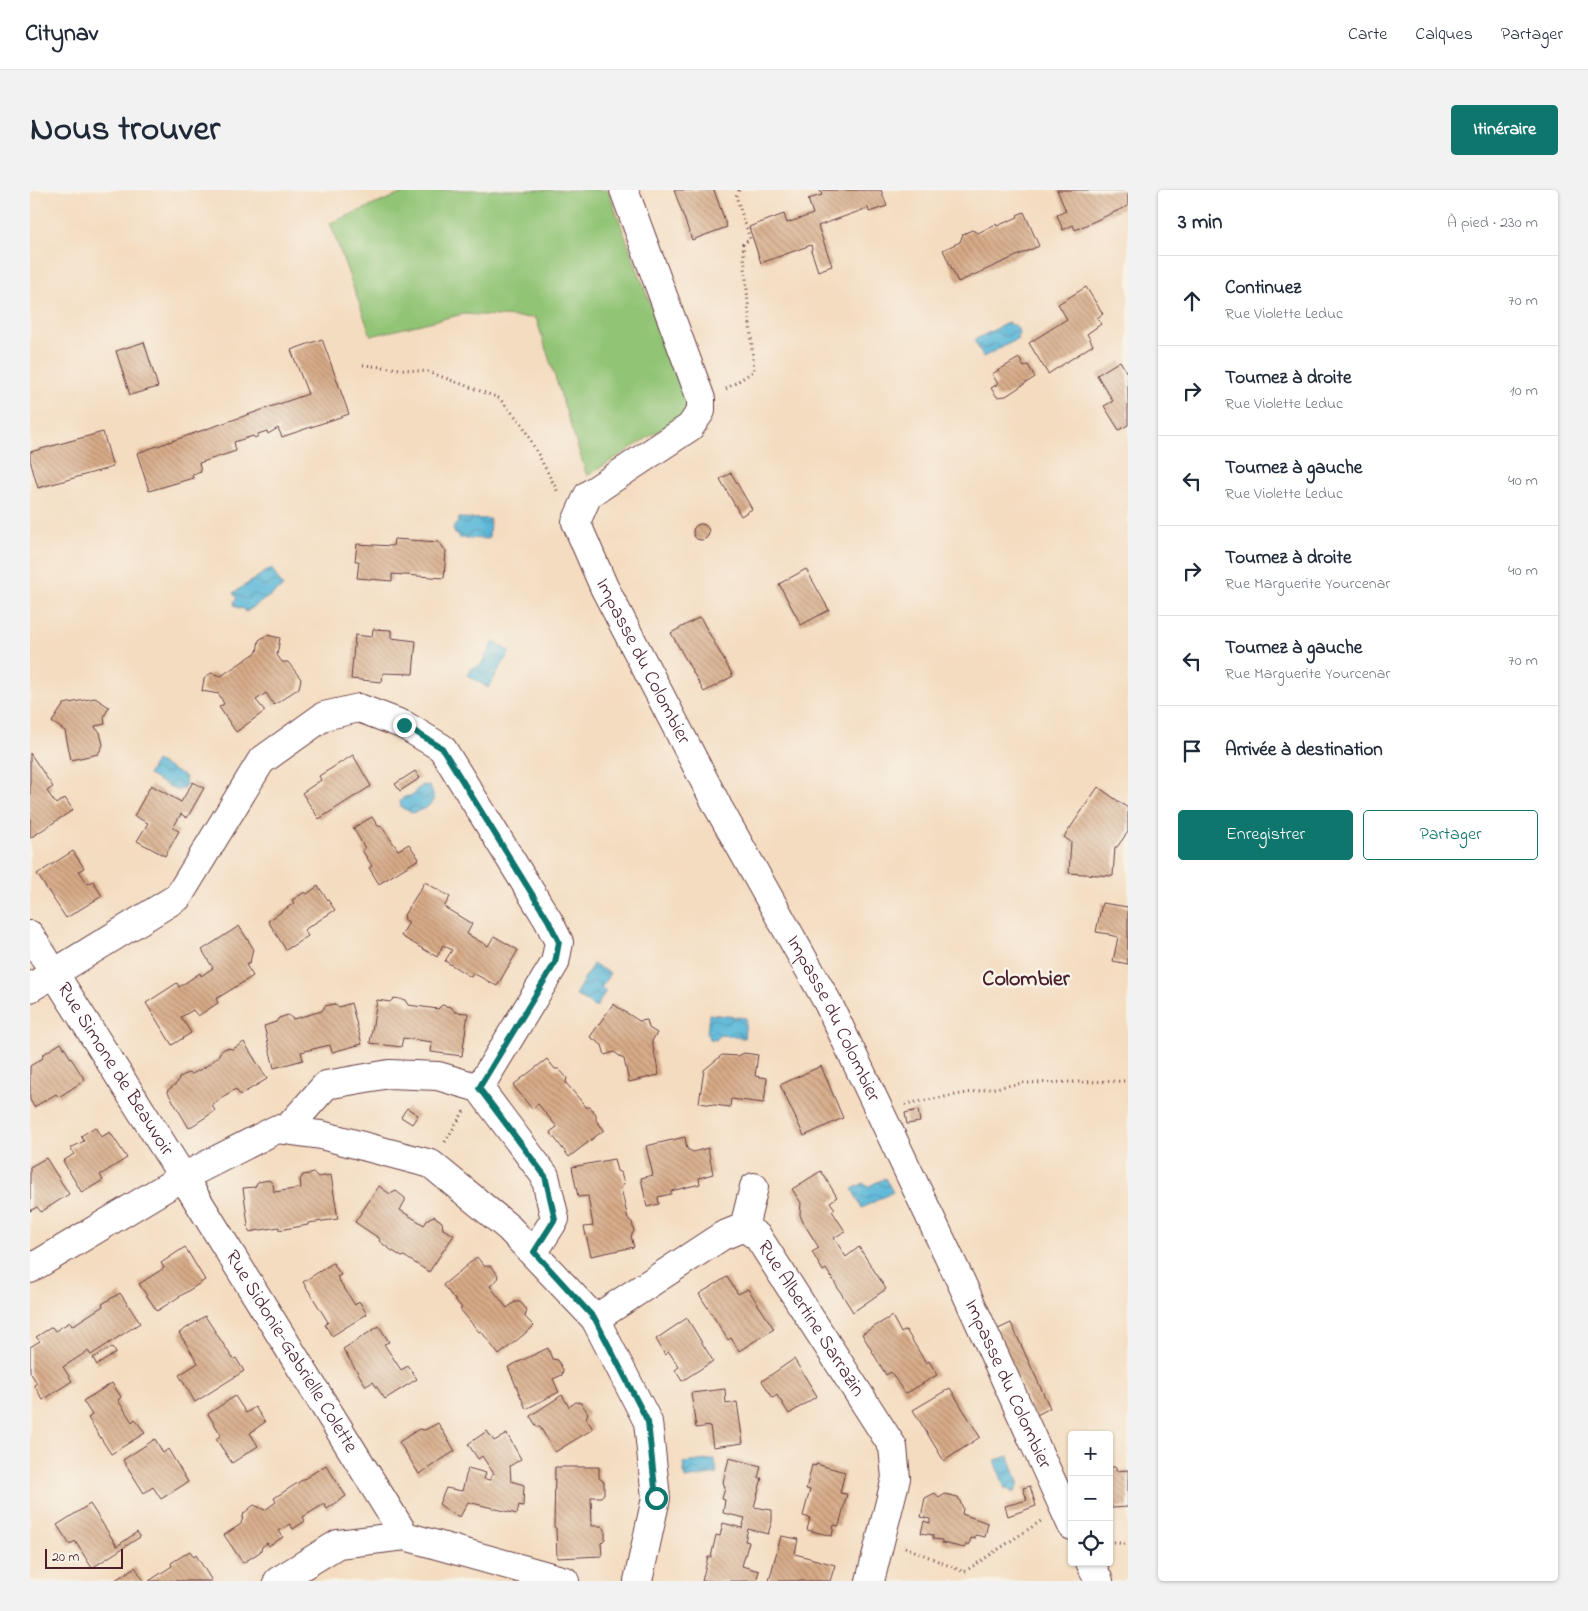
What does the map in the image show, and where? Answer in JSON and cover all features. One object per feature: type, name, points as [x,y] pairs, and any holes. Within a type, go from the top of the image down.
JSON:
[{"type":"street","points":[[576,522],[588,495],[690,427],[701,411],[701,399],[624,190]]},
{"type":"street","name":"Impasse du Colombier","points":[[576,522],[604,587],[718,807],[828,1004],[880,1108],[1067,1517]]},
{"type":"street","points":[[30,988],[178,897],[261,761],[324,716],[359,708],[404,725],[442,748],[548,920],[559,942],[555,963],[479,1088]]},
{"type":"street","name":"Rue Simone de Beauvoir","points":[[30,935],[183,1178]]},
{"type":"street","points":[[286,1130],[326,1085],[389,1074],[438,1076],[479,1088],[545,1176],[555,1219],[534,1252]]},
{"type":"street","points":[[30,1269],[183,1178],[277,1129],[321,1135],[431,1164],[509,1228],[534,1252],[595,1319],[648,1422],[656,1498],[638,1581]]},
{"type":"street","name":"Rue Sidonie-Gabrielle Colette","points":[[183,1178],[405,1536]]},
{"type":"street","points":[[744,1227],[754,1186]]},
{"type":"street","name":"Rue Albertine Sarrazin","points":[[595,1319],[722,1236],[744,1227],[758,1237],[893,1447],[896,1478],[870,1581]]},
{"type":"street","points":[[278,1581],[338,1544],[405,1536],[565,1581]]},
{"type":"street","points":[[1092,1566],[1099,1581]]},
{"type":"path","points":[[701,406],[754,371],[743,244],[750,239],[736,196],[739,190]]},
{"type":"path","points":[[363,365],[429,372],[499,398],[522,424],[576,522]]},
{"type":"path","points":[[880,1108],[1023,1083],[1128,1081]]},
{"type":"path","points":[[431,1164],[479,1088]]},
{"type":"path","points":[[881,1537],[964,1572],[1067,1517]]},
{"type":"path","points":[[1113,1542],[1128,1545]]},
{"type":"green space","points":[[410,190],[608,190],[690,411],[587,476],[536,318],[463,314],[371,336],[330,223]]},
{"type":"water","points":[[1009,322],[1018,328],[1018,339],[983,357],[974,340]]},
{"type":"water","points":[[459,518],[490,519],[489,539],[459,538],[459,535],[455,534],[453,529]]},
{"type":"water","points":[[271,568],[283,587],[246,612],[243,608],[240,609],[235,606],[234,602],[237,598],[233,593]]},
{"type":"water","points":[[494,642],[510,652],[488,688],[467,675],[471,668],[480,666]]},
{"type":"water","points":[[156,761],[186,777],[184,788],[178,791],[148,775]]},
{"type":"water","points":[[423,785],[429,786],[434,796],[431,804],[412,813],[401,807],[400,801],[404,797],[414,795],[416,790]]},
{"type":"water","points":[[593,964],[610,973],[601,988],[606,991],[596,1008],[575,995]]},
{"type":"water","points":[[709,1014],[746,1018],[744,1038],[720,1035],[716,1040],[710,1039],[707,1034]]},
{"type":"water","points":[[885,1178],[893,1192],[862,1208],[852,1189],[864,1183],[867,1187]]},
{"type":"water","points":[[1009,1456],[1019,1485],[1015,1492],[1011,1492],[1008,1488],[1005,1489],[995,1460]]},
{"type":"water","points":[[715,1459],[717,1474],[685,1479],[683,1463]]},
{"type":"building","points":[[674,190],[714,190],[727,227],[692,240]]},
{"type":"building","points":[[820,190],[881,190],[887,206],[869,212],[868,208],[818,226],[832,266],[818,271],[811,245],[761,263],[749,227],[784,214],[787,223],[813,214],[808,199],[822,195]]},
{"type":"building","points":[[1057,190],[1128,190],[1128,206],[1075,230],[1073,225],[1063,230],[1057,215],[1066,211]]},
{"type":"building","points":[[1024,212],[1039,246],[958,282],[943,250],[960,242],[963,234],[972,230],[978,233],[996,224],[997,226],[1018,217],[1017,215]]},
{"type":"building","points":[[1086,287],[1103,314],[1097,318],[1101,324],[1087,334],[1093,345],[1048,374],[1029,343],[1067,319],[1058,304]]},
{"type":"building","points":[[322,339],[349,414],[282,437],[278,428],[268,434],[267,431],[258,434],[255,438],[253,436],[234,442],[236,451],[199,463],[201,472],[192,475],[193,478],[149,491],[137,453],[308,394],[291,350]]},
{"type":"building","points":[[144,342],[158,387],[130,395],[116,351]]},
{"type":"building","points":[[1019,358],[1024,367],[1028,365],[1035,377],[1006,396],[997,397],[991,388],[998,384],[992,374]]},
{"type":"building","points":[[1120,361],[1128,375],[1128,425],[1119,430],[1104,406],[1113,401],[1097,375]]},
{"type":"building","points":[[103,432],[113,467],[38,488],[30,460],[30,452]]},
{"type":"building","points":[[731,473],[752,509],[741,516],[720,479]]},
{"type":"building","points":[[698,524],[704,524],[709,529],[707,538],[698,540],[693,535],[693,529]]},
{"type":"building","points":[[394,539],[439,542],[446,551],[444,578],[392,574],[392,581],[357,578],[359,561],[355,561],[357,544],[393,546]]},
{"type":"building","points":[[806,569],[829,610],[801,625],[779,584]]},
{"type":"building","points":[[700,617],[733,676],[704,692],[671,633]]},
{"type":"building","points":[[373,629],[391,630],[391,638],[416,641],[413,674],[383,673],[382,682],[351,679],[355,635],[372,637]]},
{"type":"building","points":[[267,635],[280,638],[277,655],[282,662],[288,662],[301,679],[299,688],[274,705],[266,693],[256,700],[265,711],[236,732],[219,707],[224,704],[219,694],[202,691],[204,679],[211,673],[221,676],[257,652],[259,640]]},
{"type":"building","points":[[95,698],[109,707],[104,717],[105,724],[95,726],[100,732],[103,745],[98,754],[71,760],[65,731],[52,722],[64,704]]},
{"type":"building","points":[[30,753],[53,787],[47,791],[56,804],[65,798],[73,810],[30,838]]},
{"type":"building","points":[[353,755],[371,786],[319,819],[302,793],[321,780],[319,776]]},
{"type":"building","points":[[415,771],[420,778],[400,791],[395,784]]},
{"type":"building","points":[[193,782],[204,788],[187,818],[181,814],[173,828],[179,831],[165,856],[137,841],[148,823],[134,816],[151,785],[181,802]]},
{"type":"building","points":[[1098,787],[1128,808],[1128,832],[1117,847],[1115,847],[1113,876],[1069,873],[1071,842],[1064,837]]},
{"type":"building","points":[[372,817],[378,826],[382,827],[398,850],[409,844],[419,859],[379,884],[369,868],[372,866],[362,850],[365,848],[353,828]]},
{"type":"building","points":[[73,851],[84,868],[79,871],[88,884],[93,881],[102,896],[66,918],[37,874]]},
{"type":"building","points":[[425,882],[450,897],[444,907],[472,924],[467,934],[488,946],[494,936],[518,950],[497,986],[473,973],[471,977],[445,961],[452,950],[443,945],[437,957],[401,936],[409,922],[405,920],[404,915]]},
{"type":"building","points":[[318,886],[335,910],[304,930],[308,936],[286,950],[268,921],[294,903],[292,900],[305,892],[307,894]]},
{"type":"building","points":[[1102,903],[1128,907],[1128,964],[1113,961],[1118,937],[1096,932]]},
{"type":"building","points":[[239,926],[253,948],[250,963],[246,965],[253,976],[216,999],[218,1003],[198,1016],[193,1010],[181,1017],[191,1033],[172,1045],[146,1003],[177,983],[179,987],[200,973],[201,976],[213,968],[202,950]]},
{"type":"building","points":[[394,998],[405,1000],[408,1005],[438,1009],[442,1005],[451,1007],[455,1012],[468,1013],[462,1056],[431,1052],[432,1042],[403,1038],[401,1047],[370,1043],[377,1000],[390,1002]]},
{"type":"building","points":[[351,1003],[362,1044],[332,1052],[330,1045],[301,1052],[303,1060],[274,1068],[264,1026],[288,1015],[293,1019],[322,1011],[325,1006],[334,1004],[339,1007]]},
{"type":"building","points":[[613,1004],[639,1021],[647,1020],[649,1028],[657,1033],[652,1041],[659,1075],[629,1082],[624,1059],[614,1052],[605,1055],[602,1045],[590,1037]]},
{"type":"building","points":[[244,1042],[267,1079],[240,1095],[236,1089],[224,1096],[212,1105],[215,1111],[189,1128],[167,1091],[177,1083],[179,1078],[205,1067],[226,1048],[233,1049]]},
{"type":"building","points":[[61,1043],[85,1080],[59,1097],[56,1094],[34,1107],[30,1100],[30,1066],[43,1058],[42,1055]]},
{"type":"building","points":[[744,1053],[758,1055],[755,1076],[767,1078],[764,1103],[731,1099],[730,1107],[699,1103],[704,1070],[722,1055],[738,1056]]},
{"type":"building","points":[[547,1059],[555,1069],[559,1069],[567,1078],[566,1083],[586,1107],[590,1107],[596,1114],[596,1120],[604,1130],[569,1157],[550,1132],[557,1127],[538,1104],[532,1109],[513,1085]]},
{"type":"building","points":[[821,1066],[843,1118],[804,1136],[780,1085]]},
{"type":"building","points":[[407,1108],[418,1115],[412,1124],[401,1117]]},
{"type":"building","points":[[918,1110],[920,1122],[907,1124],[905,1113]]},
{"type":"building","points":[[95,1127],[101,1137],[110,1132],[127,1158],[100,1175],[103,1180],[82,1193],[63,1161],[74,1154],[71,1148],[84,1141],[81,1136]]},
{"type":"building","points":[[685,1137],[687,1149],[693,1152],[708,1148],[713,1174],[699,1178],[700,1184],[671,1191],[671,1194],[658,1197],[659,1204],[647,1207],[641,1178],[653,1175],[646,1146]]},
{"type":"building","points":[[46,1158],[69,1194],[41,1212],[37,1207],[30,1211],[30,1167]]},
{"type":"building","points":[[614,1159],[617,1171],[621,1173],[624,1184],[621,1188],[628,1219],[632,1222],[634,1231],[631,1236],[634,1247],[591,1256],[584,1227],[593,1226],[588,1196],[578,1197],[572,1167]]},
{"type":"building","points":[[821,1171],[837,1197],[830,1202],[835,1209],[832,1211],[845,1231],[834,1238],[846,1257],[859,1247],[886,1289],[853,1312],[826,1269],[823,1271],[812,1252],[819,1248],[803,1222],[800,1215],[801,1203],[792,1189]]},
{"type":"building","points":[[314,1173],[318,1177],[331,1175],[338,1219],[308,1223],[308,1225],[279,1230],[279,1227],[249,1232],[243,1188],[255,1187],[258,1182],[269,1180],[273,1184],[274,1192],[301,1188],[300,1180],[303,1175]]},
{"type":"building","points":[[379,1186],[390,1194],[396,1191],[405,1198],[400,1210],[424,1225],[429,1218],[434,1216],[442,1222],[443,1229],[454,1235],[429,1272],[391,1250],[379,1241],[380,1239],[355,1222]]},
{"type":"building","points":[[185,1247],[205,1280],[157,1311],[139,1284],[164,1268],[161,1263]]},
{"type":"building","points":[[477,1257],[484,1266],[491,1266],[498,1275],[497,1280],[490,1286],[507,1308],[515,1302],[520,1302],[527,1310],[525,1317],[534,1326],[499,1355],[481,1331],[479,1332],[460,1309],[462,1308],[443,1285]]},
{"type":"building","points":[[333,1263],[341,1275],[337,1277],[355,1305],[359,1301],[367,1314],[332,1336],[325,1325],[328,1322],[303,1282]]},
{"type":"building","points":[[727,1277],[738,1294],[748,1289],[774,1329],[739,1351],[731,1338],[728,1340],[699,1294]]},
{"type":"building","points":[[120,1293],[140,1323],[91,1355],[88,1351],[63,1367],[72,1381],[43,1400],[34,1385],[37,1383],[30,1372],[30,1347],[40,1341],[36,1337],[52,1327],[55,1331],[70,1322],[72,1326]]},
{"type":"building","points":[[205,1316],[233,1359],[236,1358],[244,1371],[195,1402],[179,1375],[198,1363],[179,1333]]},
{"type":"building","points":[[892,1316],[901,1333],[906,1330],[926,1363],[929,1361],[937,1375],[905,1394],[891,1372],[886,1375],[862,1334]]},
{"type":"building","points":[[687,1318],[713,1361],[682,1381],[675,1370],[679,1367],[669,1352],[665,1355],[656,1339]]},
{"type":"building","points":[[1011,1323],[1050,1408],[1035,1416],[996,1330]]},
{"type":"building","points":[[379,1326],[389,1342],[384,1344],[401,1370],[408,1366],[417,1379],[385,1399],[373,1382],[366,1386],[343,1349]]},
{"type":"building","points":[[112,1347],[116,1353],[97,1365],[93,1358]]},
{"type":"building","points":[[548,1348],[552,1359],[558,1360],[563,1370],[562,1375],[553,1379],[559,1392],[526,1409],[508,1367]]},
{"type":"building","points":[[794,1359],[817,1396],[789,1414],[777,1395],[773,1398],[762,1381]]},
{"type":"building","points":[[112,1383],[121,1397],[118,1400],[132,1422],[135,1419],[145,1433],[111,1454],[88,1418],[92,1415],[83,1401]]},
{"type":"building","points":[[950,1388],[980,1437],[944,1461],[913,1410]]},
{"type":"building","points":[[725,1389],[726,1404],[737,1402],[743,1443],[713,1447],[710,1426],[696,1428],[691,1393]]},
{"type":"building","points":[[562,1395],[569,1407],[576,1402],[581,1403],[588,1413],[586,1418],[593,1429],[555,1452],[540,1427],[537,1427],[530,1416]]},
{"type":"building","points":[[235,1396],[246,1413],[255,1407],[265,1422],[250,1433],[258,1446],[232,1463],[216,1439],[221,1435],[208,1414]]},
{"type":"building","points":[[438,1423],[455,1451],[419,1474],[399,1442],[419,1429],[425,1430]]},
{"type":"building","points":[[487,1431],[494,1441],[507,1434],[521,1459],[510,1466],[511,1481],[524,1485],[523,1506],[519,1505],[517,1514],[468,1502],[460,1517],[439,1504],[446,1488],[462,1491],[468,1468],[486,1473],[484,1479],[490,1480],[494,1474],[482,1456],[478,1459],[468,1444]]},
{"type":"building","points":[[155,1439],[163,1453],[168,1449],[188,1482],[161,1499],[153,1487],[144,1493],[123,1460]]},
{"type":"building","points":[[729,1458],[761,1466],[758,1478],[762,1478],[754,1507],[772,1510],[772,1521],[768,1534],[748,1529],[745,1541],[749,1542],[742,1566],[759,1571],[756,1581],[702,1581],[708,1557],[711,1557],[716,1535],[720,1536],[723,1523],[742,1528],[745,1518],[723,1513],[725,1500],[722,1499],[725,1488],[723,1482]]},
{"type":"building","points":[[816,1464],[845,1472],[840,1493],[847,1494],[839,1526],[834,1525],[832,1536],[807,1530],[810,1518],[803,1516],[810,1490],[806,1489],[812,1465],[816,1466]]},
{"type":"building","points":[[326,1465],[346,1496],[327,1509],[324,1504],[303,1517],[305,1521],[293,1529],[290,1524],[279,1531],[283,1537],[269,1546],[267,1543],[260,1552],[243,1563],[224,1535],[241,1524],[244,1513],[254,1505],[265,1510],[276,1502],[274,1498]]},
{"type":"building","points":[[555,1467],[599,1467],[599,1478],[604,1482],[604,1494],[601,1497],[591,1497],[592,1526],[601,1526],[605,1529],[605,1539],[601,1543],[602,1556],[557,1558],[556,1528],[554,1527]]},
{"type":"building","points":[[1113,1467],[1116,1467],[1116,1471],[1128,1470],[1128,1507],[1113,1508]]},
{"type":"building","points":[[1030,1486],[1036,1506],[1008,1516],[1005,1506],[1027,1500],[1023,1488]]},
{"type":"building","points":[[935,1493],[939,1498],[945,1494],[958,1497],[963,1508],[962,1514],[988,1523],[985,1537],[975,1535],[975,1539],[971,1538],[969,1545],[966,1544],[965,1548],[942,1543],[942,1540],[933,1539],[933,1535],[921,1533],[924,1521],[930,1523],[930,1519],[921,1517],[925,1498]]},
{"type":"building","points":[[90,1504],[117,1546],[137,1532],[140,1537],[92,1568],[75,1541],[70,1545],[57,1525]]},
{"type":"building","points":[[781,1536],[798,1539],[795,1554],[835,1565],[830,1581],[769,1581]]},
{"type":"building","points":[[190,1551],[194,1557],[196,1555],[212,1581],[149,1581],[172,1566],[171,1563]]},
{"type":"building","points":[[135,1567],[144,1581],[114,1581]]},
{"type":"district","name":"Colombier","points":[[1026,980]]},
{"type":"route","points":[[404,725],[442,748],[548,920],[559,942],[555,963],[479,1088],[545,1176],[555,1219],[534,1252],[595,1319],[648,1422],[656,1498]]}]
